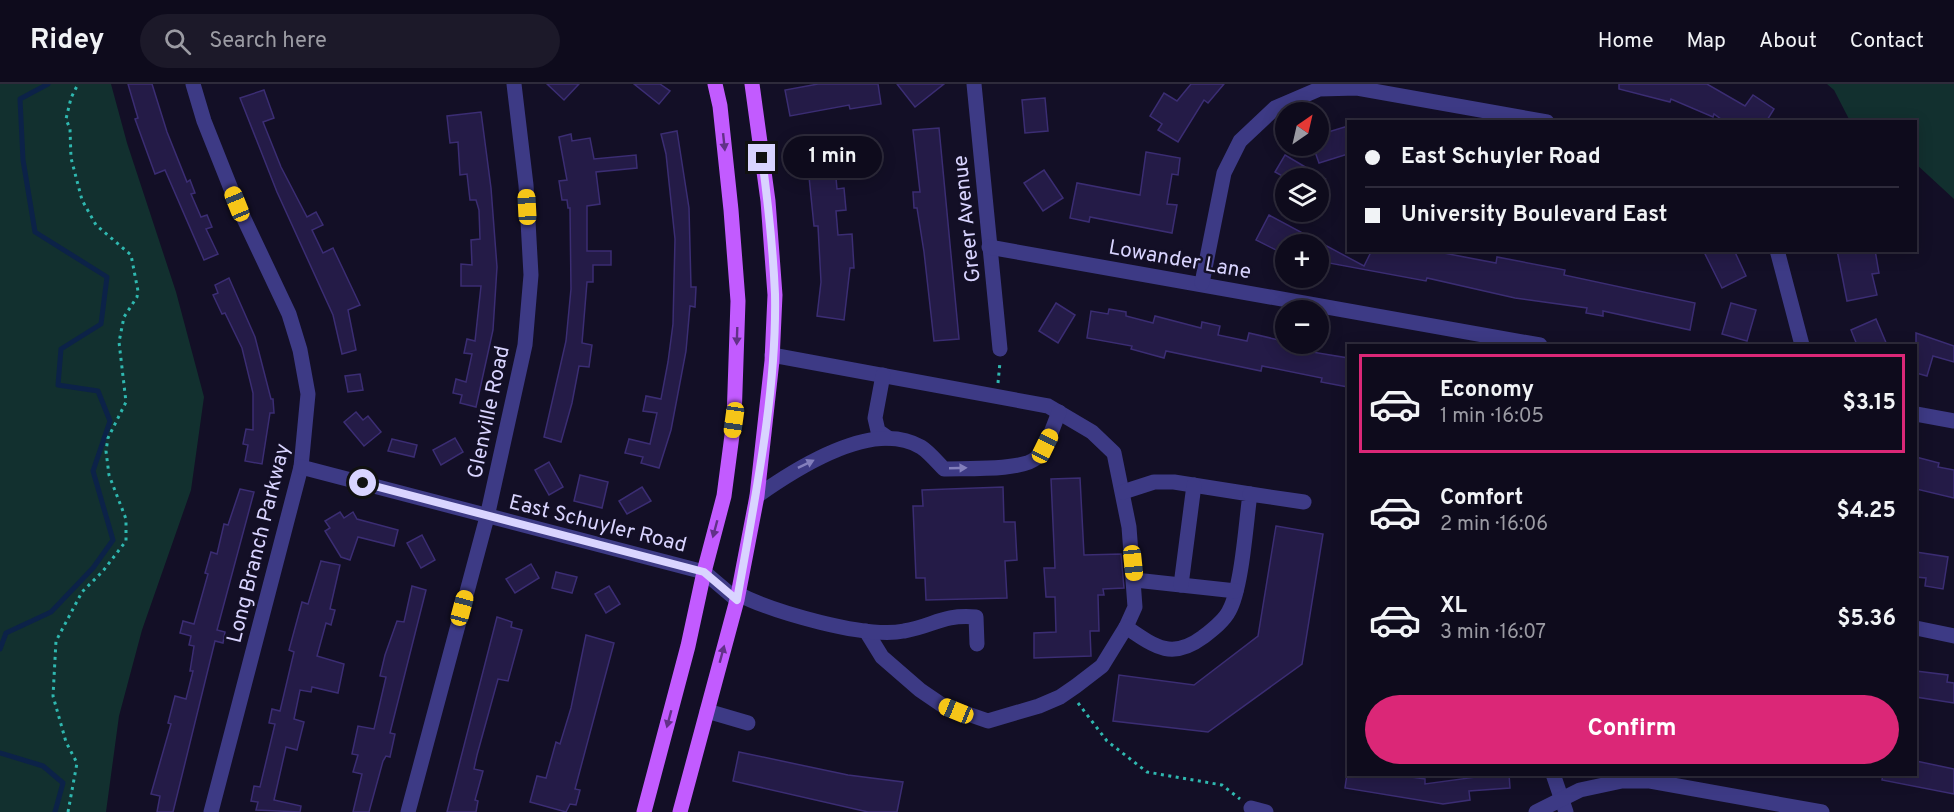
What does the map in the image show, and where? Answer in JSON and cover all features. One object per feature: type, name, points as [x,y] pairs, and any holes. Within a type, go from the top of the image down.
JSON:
[{"type":"main road","points":[[644,812],[688,646],[724,496],[734,420],[738,301],[732,210],[720,106],[715,84]]},
{"type":"main road","points":[[680,812],[737,597],[757,496],[772,355],[775,295],[768,201],[752,84]]},
{"type":"street","name":"Long Branch Parkway","points":[[193,84],[204,121],[233,194],[289,314],[300,350],[308,393],[301,466],[211,812]]},
{"type":"street","name":"Glenville Road","points":[[408,812],[486,517],[525,345],[531,274],[526,185],[514,84]]},
{"type":"street","name":"Greer Avenue","points":[[974,84],[1000,349]]},
{"type":"street","points":[[1202,283],[1224,173],[1240,141],[1275,108],[1319,89],[1357,88],[1536,120]]},
{"type":"street","name":"Lowander Lane","points":[[990,247],[1535,344]]},
{"type":"street","points":[[1779,252],[1802,344]]},
{"type":"street","points":[[772,355],[1048,406],[1092,432],[1114,453],[1123,492],[1135,580],[1135,607],[1126,627],[1102,666],[1069,691],[1039,706],[988,721],[970,716],[942,705],[920,690],[882,657],[866,631]]},
{"type":"street","points":[[883,375],[875,418],[878,431],[888,438],[921,447],[944,469],[1017,466],[1035,460],[1045,446],[1059,412]]},
{"type":"street","points":[[1917,414],[1954,421]]},
{"type":"street","points":[[757,496],[810,462],[866,440],[888,438]]},
{"type":"street","name":"East Schuyler Road","points":[[301,466],[486,517],[704,572],[737,597],[760,606],[866,631],[904,631],[945,617],[976,617],[976,644]]},
{"type":"street","points":[[1123,492],[1154,482],[1194,485],[1304,502]]},
{"type":"street","points":[[1181,585],[1194,485]]},
{"type":"street","points":[[1126,627],[1146,641],[1167,649],[1187,649],[1214,629],[1229,611],[1236,591],[1250,494]]},
{"type":"street","points":[[1135,580],[1236,591]]},
{"type":"street","points":[[1917,628],[1954,636]]},
{"type":"street","points":[[707,711],[748,723]]},
{"type":"street","points":[[1554,776],[1564,805]]},
{"type":"street","points":[[1536,812],[1564,805],[1580,790],[1622,781],[1650,781],[1822,812]]},
{"type":"path","points":[[68,812],[77,763],[66,742],[53,696],[56,640],[82,592],[103,571],[126,540],[126,519],[109,475],[106,452],[108,438],[126,402],[119,342],[124,317],[137,297],[138,291],[131,255],[96,225],[82,200],[71,158],[70,129],[66,119],[70,98],[78,84]]},
{"type":"path","points":[[1069,691],[1107,741],[1147,771],[1222,785],[1258,810]]},
{"type":"green space","points":[[0,84],[111,84],[127,143],[176,292],[204,397],[191,490],[142,630],[119,716],[106,812],[0,812]]},
{"type":"green space","points":[[1827,84],[1954,84],[1954,199],[1917,165],[1917,120],[1849,120],[1834,90]]},
{"type":"building","points":[[128,84],[152,84],[167,132],[187,182],[190,180],[195,193],[191,194],[201,217],[207,215],[212,227],[206,229],[218,254],[204,260],[165,170],[155,174],[135,119],[138,118]]},
{"type":"building","points":[[547,84],[579,84],[564,100]]},
{"type":"building","points":[[634,84],[660,84],[670,91],[659,104]]},
{"type":"building","points":[[818,84],[878,84],[881,104],[850,109],[849,105],[790,116],[785,90]]},
{"type":"building","points":[[897,84],[944,84],[915,107]]},
{"type":"building","points":[[1191,84],[1224,84],[1208,103],[1204,100],[1178,142],[1158,130],[1162,124],[1150,116],[1164,93],[1177,101]]},
{"type":"building","points":[[1619,84],[1707,84],[1745,106],[1753,95],[1774,109],[1767,120],[1722,120],[1714,114],[1713,117],[1671,99],[1670,102],[1619,89]]},
{"type":"building","points":[[264,90],[274,118],[263,122],[281,167],[307,217],[316,212],[323,225],[312,230],[323,253],[333,248],[360,305],[348,310],[356,350],[342,354],[333,315],[277,192],[240,98]]},
{"type":"building","points":[[1045,98],[1048,131],[1025,133],[1022,100]]},
{"type":"building","points":[[481,112],[491,188],[497,267],[493,330],[476,407],[460,403],[462,395],[453,393],[456,379],[466,382],[472,354],[464,353],[467,339],[475,341],[481,286],[461,286],[461,264],[472,265],[471,240],[480,239],[479,210],[476,200],[470,200],[467,174],[460,175],[458,142],[450,143],[447,116]]},
{"type":"building","points":[[1347,126],[1347,154],[1319,163],[1317,156],[1329,156],[1329,132]]},
{"type":"building","points":[[939,128],[959,339],[934,341],[924,252],[917,208],[914,208],[913,192],[920,192],[913,130]]},
{"type":"building","points":[[677,131],[689,208],[691,287],[696,287],[695,307],[690,306],[686,351],[671,430],[659,468],[641,463],[643,457],[625,453],[629,439],[650,444],[657,413],[643,411],[646,396],[661,399],[668,362],[673,324],[675,239],[666,154],[661,134]]},
{"type":"building","points":[[571,134],[572,141],[590,138],[594,159],[636,155],[637,168],[596,172],[600,204],[587,206],[587,251],[611,251],[611,265],[593,265],[593,282],[587,282],[582,343],[592,345],[589,367],[579,366],[561,442],[544,437],[566,341],[571,289],[570,208],[568,208],[567,200],[562,200],[559,181],[567,180],[559,137]]},
{"type":"building","points":[[833,145],[837,189],[844,188],[846,210],[836,211],[838,235],[852,234],[854,268],[850,268],[844,320],[817,316],[821,282],[818,226],[814,226],[806,147]]},
{"type":"building","points":[[1146,152],[1180,158],[1178,175],[1172,174],[1167,204],[1177,205],[1172,233],[1090,217],[1089,222],[1070,218],[1077,183],[1140,195]]},
{"type":"building","points":[[1284,156],[1287,156],[1307,168],[1277,168]]},
{"type":"building","points":[[1044,170],[1063,198],[1043,211],[1024,183]]},
{"type":"building","points":[[1269,215],[1275,218],[1275,222],[1282,222],[1304,234],[1275,234],[1275,250],[1256,240]]},
{"type":"building","points":[[1329,247],[1364,266],[1371,252],[1438,252],[1496,263],[1497,257],[1565,270],[1564,275],[1695,303],[1690,330],[1603,311],[1603,316],[1586,313],[1587,308],[1515,298],[1427,278],[1426,281],[1329,263]]},
{"type":"building","points":[[1704,252],[1735,252],[1746,276],[1722,288]]},
{"type":"building","points":[[1837,252],[1875,252],[1879,273],[1872,274],[1877,295],[1847,301]]},
{"type":"building","points":[[229,278],[255,337],[271,399],[273,399],[274,413],[270,413],[262,464],[245,461],[248,445],[243,444],[246,429],[253,430],[253,393],[242,348],[225,313],[222,314],[213,295],[218,293],[215,285]]},
{"type":"building","points":[[1056,303],[1075,315],[1058,343],[1039,331]]},
{"type":"building","points":[[1731,303],[1756,310],[1747,341],[1722,334]]},
{"type":"building","points":[[1109,309],[1126,312],[1126,316],[1153,323],[1155,316],[1201,328],[1202,322],[1220,326],[1218,335],[1247,341],[1249,333],[1275,339],[1275,354],[1324,354],[1347,358],[1347,387],[1321,382],[1322,378],[1262,366],[1261,371],[1166,351],[1164,358],[1131,349],[1132,346],[1087,338],[1091,311],[1108,314]]},
{"type":"building","points":[[1876,319],[1887,344],[1857,344],[1851,330]]},
{"type":"building","points":[[1916,333],[1954,346],[1954,362],[1933,356],[1927,376],[1917,373]]},
{"type":"building","points":[[360,374],[363,390],[348,392],[345,376]]},
{"type":"building","points":[[356,412],[363,420],[368,416],[381,432],[364,446],[344,422]]},
{"type":"building","points":[[455,438],[463,452],[441,465],[433,450]]},
{"type":"building","points":[[392,439],[417,445],[414,457],[388,451]]},
{"type":"building","points":[[1917,457],[1939,463],[1938,467],[1954,470],[1954,498],[1917,489]]},
{"type":"building","points":[[549,462],[563,487],[549,495],[535,470]]},
{"type":"building","points":[[580,475],[608,482],[602,508],[574,501]]},
{"type":"building","points":[[1080,478],[1084,555],[1121,554],[1124,588],[1103,589],[1104,595],[1098,595],[1099,631],[1090,631],[1091,656],[1034,658],[1034,633],[1056,632],[1055,597],[1046,597],[1044,568],[1055,568],[1051,479]]},
{"type":"building","points":[[642,487],[651,501],[627,514],[619,501]]},
{"type":"building","points":[[1003,487],[1004,522],[1015,522],[1017,560],[1005,561],[1007,598],[926,600],[925,578],[916,578],[913,506],[923,506],[922,490]]},
{"type":"building","points":[[240,489],[254,492],[217,630],[225,632],[223,643],[215,641],[173,812],[157,812],[160,796],[151,794],[171,724],[168,723],[175,696],[186,699],[193,671],[190,671],[194,646],[189,645],[191,636],[180,633],[183,621],[194,624],[208,574],[205,573],[211,552],[217,554],[224,524],[228,525]]},
{"type":"building","points":[[340,512],[344,518],[353,512],[357,519],[398,530],[394,546],[358,537],[350,560],[341,557],[325,531],[330,528],[325,521]]},
{"type":"building","points":[[1276,526],[1323,534],[1302,664],[1208,732],[1113,721],[1119,675],[1194,685],[1258,636]]},
{"type":"building","points":[[422,535],[435,560],[421,568],[407,543]]},
{"type":"building","points":[[1917,552],[1948,557],[1943,589],[1925,586],[1926,578],[1917,577]]},
{"type":"building","points":[[321,561],[340,565],[330,609],[335,610],[331,625],[326,623],[317,656],[344,664],[338,693],[312,687],[311,692],[300,690],[294,719],[304,722],[297,750],[286,747],[274,800],[301,806],[300,812],[256,810],[258,802],[251,801],[254,786],[260,787],[275,724],[269,723],[272,709],[280,711],[294,652],[289,650],[302,602],[308,604]]},
{"type":"building","points":[[531,564],[539,578],[515,593],[506,579]]},
{"type":"building","points":[[556,572],[577,577],[572,593],[552,588]]},
{"type":"building","points":[[412,586],[426,590],[390,733],[395,734],[390,757],[386,756],[383,761],[369,812],[353,812],[362,774],[353,772],[358,755],[352,754],[358,726],[374,729],[386,677],[380,676],[385,655],[397,621],[404,622]]},
{"type":"building","points":[[609,586],[620,604],[606,613],[595,594]]},
{"type":"building","points":[[497,617],[512,622],[511,627],[522,630],[508,681],[498,679],[477,755],[474,769],[483,771],[475,800],[478,801],[476,812],[447,812]]},
{"type":"building","points":[[586,635],[614,643],[575,789],[580,790],[576,805],[570,804],[566,812],[530,802],[537,776],[546,778],[556,742],[560,744],[571,708]]},
{"type":"building","points":[[1917,671],[1948,675],[1947,682],[1954,683],[1954,703],[1917,697]]},
{"type":"building","points":[[739,752],[848,775],[903,782],[897,812],[868,812],[733,781]]},
{"type":"building","points":[[1917,761],[1954,769],[1954,794],[1882,780],[1883,776],[1917,776]]},
{"type":"building","points":[[1347,774],[1347,776],[1404,776],[1425,779],[1425,784],[1484,776],[1509,776],[1510,788],[1469,791],[1470,800],[1443,804],[1345,788]]},
{"type":"waterway","points":[[0,649],[6,633],[51,612],[93,568],[113,540],[93,471],[110,421],[98,391],[58,385],[61,349],[101,324],[107,277],[35,232],[23,160],[20,99],[48,84]]},
{"type":"waterway","points":[[0,753],[43,766],[63,783],[55,812]]},
{"type":"route","points":[[363,483],[486,517],[704,572],[737,600],[757,496],[771,361],[775,295],[768,201],[762,158]]}]
